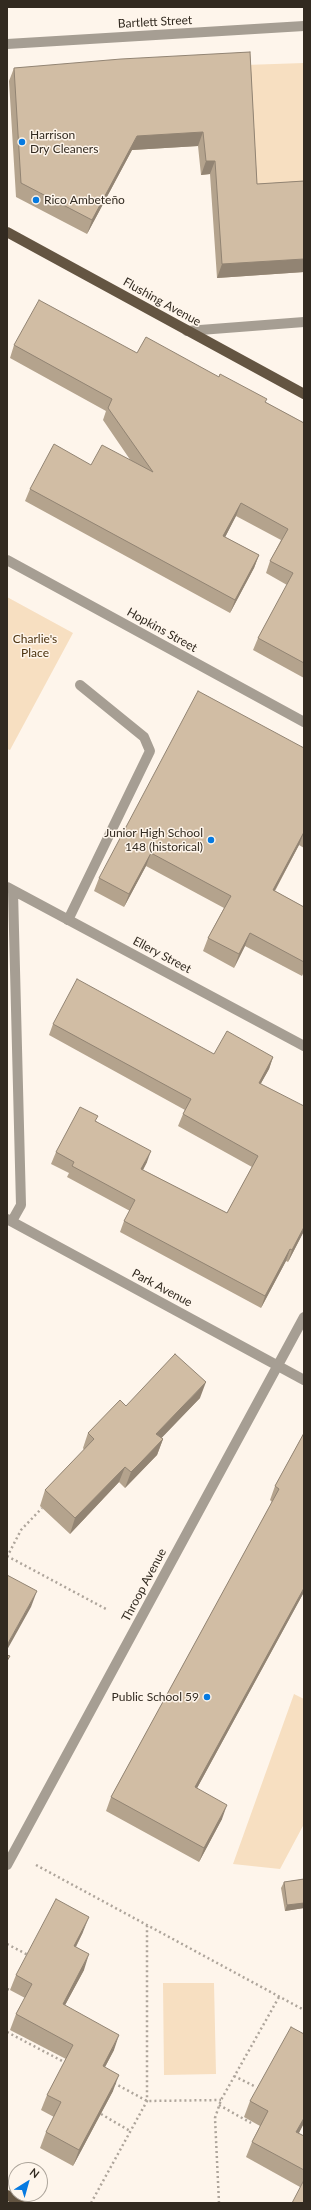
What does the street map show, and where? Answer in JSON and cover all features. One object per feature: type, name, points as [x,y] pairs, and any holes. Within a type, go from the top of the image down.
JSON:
[{"type":"main road","name":"Flushing Avenue","points":[[7,232],[304,394]]},
{"type":"main road","points":[[7,2195],[22,2203]]},
{"type":"street","name":"Bartlett Street","points":[[7,44],[304,26]]},
{"type":"street","points":[[187,331],[304,322]]},
{"type":"street","name":"Hopkins Street","points":[[7,560],[304,722]]},
{"type":"street","points":[[68,920],[150,751],[144,737],[80,686]]},
{"type":"street","points":[[9,1220],[21,1205],[10,889]]},
{"type":"street","name":"Ellery Street","points":[[10,889],[304,1046]]},
{"type":"street","name":"Park Avenue","points":[[9,1220],[304,1380]]},
{"type":"street","name":"Throop Avenue","points":[[7,1865],[304,1317]]},
{"type":"path","points":[[42,1508],[21,1530],[7,1557],[106,1609]]},
{"type":"path","points":[[36,1865],[304,2010]]},
{"type":"path","points":[[91,2203],[147,2101],[147,1926]]},
{"type":"path","points":[[7,1944],[28,1956]]},
{"type":"path","points":[[219,2203],[215,2118],[221,2100],[279,1997]]},
{"type":"path","points":[[7,2032],[66,2063]]},
{"type":"path","points":[[234,2076],[254,2086]]},
{"type":"path","points":[[107,2079],[147,2101],[221,2100]]},
{"type":"path","points":[[219,2105],[251,2123]]},
{"type":"path","points":[[101,2114],[130,2131]]},
{"type":"green space","points":[[304,63],[304,194],[254,197],[245,65]]},
{"type":"green space","name":"Charlie's Place","points":[[7,597],[73,633],[10,750],[7,749]]},
{"type":"green space","points":[[294,1694],[304,1699],[304,1824],[280,1869],[233,1864]]},
{"type":"green space","points":[[163,1983],[214,1983],[216,2074],[164,2075]]},
{"type":"building","points":[[250,52],[257,184],[304,181],[304,259],[222,264],[215,161],[206,161],[203,132],[137,136],[92,220],[21,183],[14,68],[121,59]]},
{"type":"building","points":[[39,300],[137,353],[146,337],[219,377],[220,374],[267,399],[265,402],[304,423],[304,663],[258,638],[293,573],[270,561],[288,529],[241,503],[223,536],[259,555],[235,600],[30,489],[54,444],[91,465],[102,445],[153,472],[108,408],[112,399],[14,345]]},
{"type":"building","name":"Junior High School 148 (historical)","points":[[198,691],[304,748],[304,832],[273,890],[304,907],[304,962],[250,933],[239,954],[208,938],[231,896],[151,853],[129,894],[99,878]]},
{"type":"building","points":[[77,979],[214,1054],[227,1031],[273,1057],[259,1083],[304,1106],[304,1227],[292,1250],[290,1249],[265,1296],[124,1221],[135,1200],[72,1166],[74,1162],[56,1152],[80,1107],[98,1116],[95,1121],[151,1151],[141,1169],[227,1213],[258,1156],[183,1114],[191,1099],[53,1024]]},
{"type":"building","points":[[175,1354],[206,1382],[156,1434],[163,1439],[140,1463],[131,1472],[125,1467],[75,1518],[45,1490],[94,1439],[88,1433],[120,1400],[126,1406]]},
{"type":"building","name":"Public School 59","points":[[304,1433],[304,1588],[195,1787],[227,1805],[204,1848],[111,1797],[279,1489],[275,1486]]},
{"type":"building","points":[[7,1575],[37,1591],[7,1645]]},
{"type":"building","points":[[304,1879],[304,1903],[287,1905],[284,1882]]},
{"type":"building","points":[[56,1899],[89,1917],[74,1946],[89,1954],[63,2004],[119,2035],[103,2066],[119,2075],[79,2150],[46,2132],[61,2102],[47,2095],[73,2045],[16,2014],[32,1984],[16,1975]]},
{"type":"building","points":[[291,2027],[304,2034],[304,2118],[296,2132],[304,2136],[304,2170],[252,2142],[268,2111],[250,2101]]},
{"type":"building","points":[[304,2180],[304,2203],[292,2203]]},
{"type":"place","name":"Harrison Dry Cleaners","points":[[22,142]]},
{"type":"place","name":"Rico Ambeteño","points":[[36,200]]},
{"type":"place","name":"Junior High School 148 (historical)","points":[[211,840]]},
{"type":"place","name":"Public School 59","points":[[207,1697]]}]
